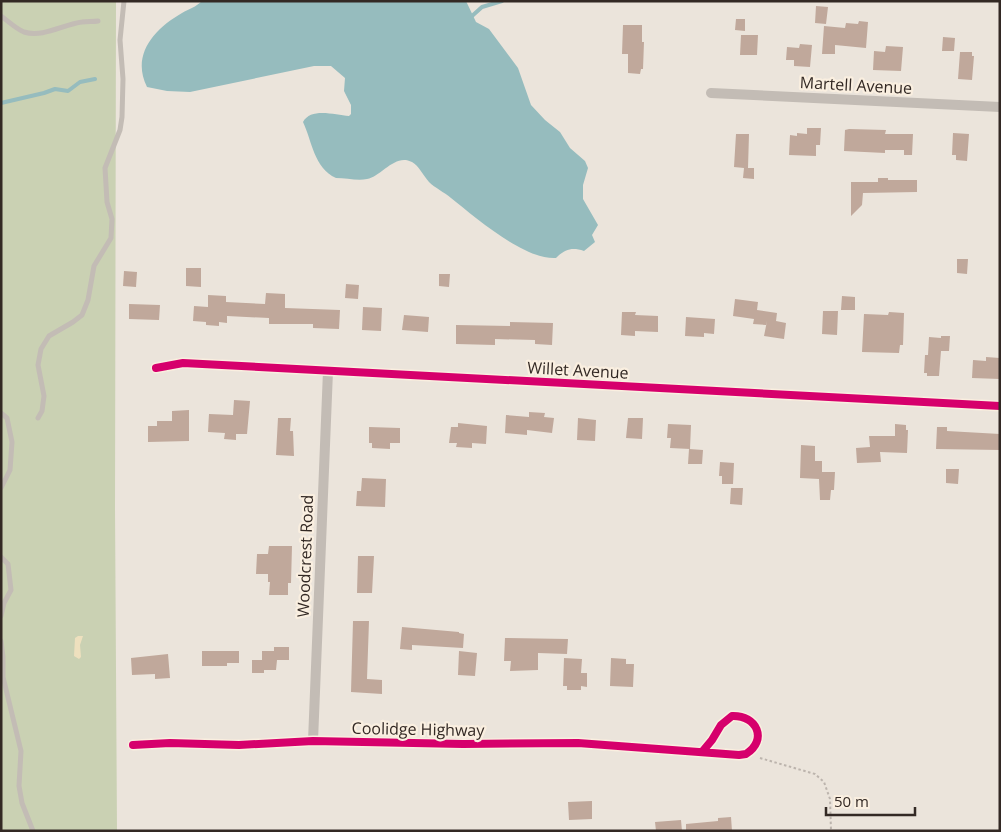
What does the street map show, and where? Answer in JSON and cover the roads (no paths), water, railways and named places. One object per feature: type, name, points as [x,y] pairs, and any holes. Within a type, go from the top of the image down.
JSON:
[{"type":"street","name":"Martell Avenue","points":[[710,93],[1000,107]]},
{"type":"street","name":"Willet Avenue","points":[[156,368],[183,363],[1000,406]]},
{"type":"street","name":"Woodcrest Road","points":[[313,741],[328,371]]},
{"type":"street","name":"Coolidge Highway","points":[[133,744],[239,745],[313,741],[462,744],[602,743],[702,752],[746,754],[751,751],[757,740],[755,726],[746,718],[732,716],[721,725],[702,752]]},
{"type":"lane","points":[[38,418],[42,410],[44,396],[38,365],[41,349],[48,336],[73,322],[82,314],[88,300],[94,266],[111,238],[112,220],[107,202],[105,168],[120,130],[122,117],[123,79],[120,40],[124,1]]},
{"type":"lane","points":[[1,16],[18,29],[34,33],[82,22],[98,21]]},
{"type":"lane","points":[[1,414],[7,418],[12,442],[10,470],[1,488]]},
{"type":"lane","points":[[1,557],[8,564],[11,590],[4,604],[1,616]]},
{"type":"lane","points":[[1,641],[3,657],[2,677],[21,751],[20,794],[34,831]]},
{"type":"water","points":[[202,1],[466,1],[476,22],[489,29],[518,68],[531,105],[560,132],[570,148],[585,161],[588,168],[583,185],[583,199],[598,225],[592,235],[595,242],[584,251],[569,250],[556,258],[543,257],[529,252],[486,226],[431,184],[419,168],[406,160],[400,160],[367,179],[336,178],[329,174],[318,161],[303,122],[307,117],[317,113],[349,116],[351,114],[351,105],[344,91],[345,78],[331,66],[314,66],[190,92],[167,91],[147,87],[142,64],[148,44],[154,35],[172,19]]},
{"type":"waterway","points":[[472,16],[482,7],[502,1]]},
{"type":"waterway","points":[[1,103],[55,89],[68,91],[80,82],[95,79]]}]
